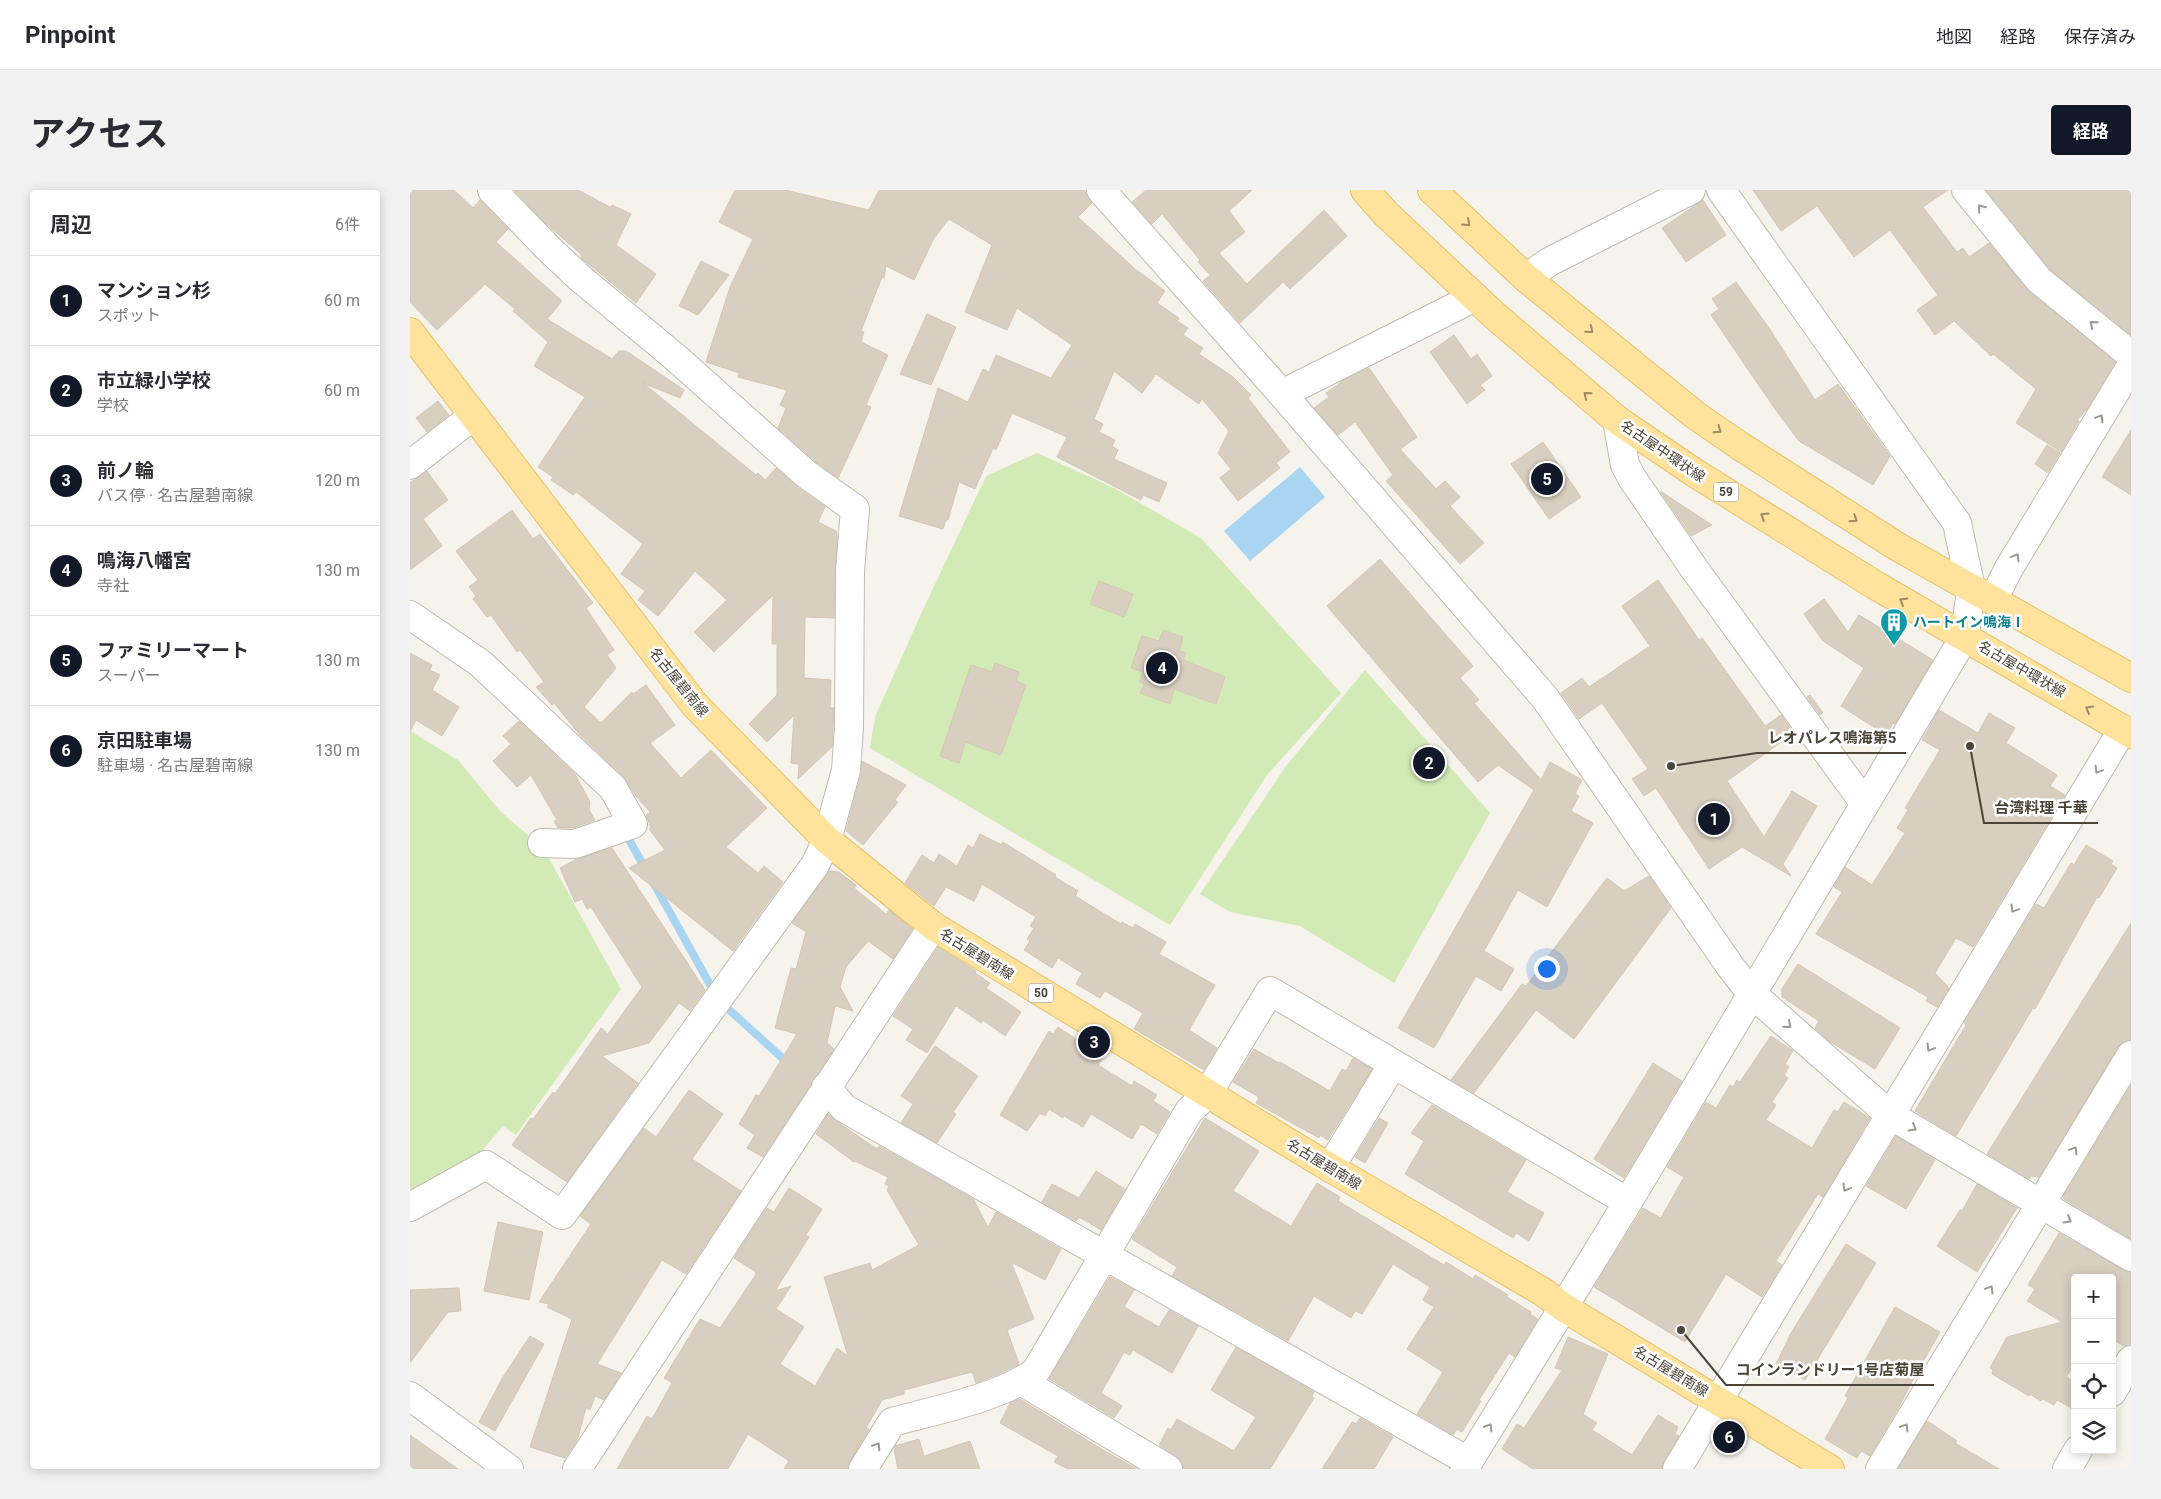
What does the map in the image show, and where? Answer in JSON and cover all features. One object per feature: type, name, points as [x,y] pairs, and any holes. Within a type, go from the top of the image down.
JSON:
[{"type":"main road","name":"名古屋中環状線","points":[[1365,190],[1386,214],[1475,297],[1617,420],[1703,478],[1875,585],[2127,731]]},
{"type":"main road","points":[[1432,190],[1526,278],[1695,414],[1740,446],[1898,547],[2131,678]]},
{"type":"main road","name":"名古屋碧南線","points":[[410,332],[694,704],[827,840],[933,926],[1330,1168],[1535,1288],[1563,1307],[1830,1469]]},
{"type":"street","points":[[410,1207],[486,1165],[562,1215],[815,865],[827,840],[846,770],[850,571],[855,509],[806,474],[675,357],[581,279],[492,190]]},
{"type":"street","points":[[1101,190],[1282,394],[1545,698],[1730,966],[1751,993],[1890,1115],[2131,1257]]},
{"type":"street","points":[[1526,278],[1549,262],[1691,190]]},
{"type":"street","points":[[1721,190],[1957,523],[1982,595]]},
{"type":"street","points":[[1966,190],[2039,280],[2131,355]]},
{"type":"street","points":[[1282,394],[1475,297]]},
{"type":"street","points":[[826,1087],[844,1108],[1466,1465],[1628,1202],[1965,636],[1982,595],[2009,568],[2131,366]]},
{"type":"street","points":[[410,465],[473,416]]},
{"type":"street","points":[[1617,420],[1625,464],[1632,478],[1693,567],[1865,804]]},
{"type":"street","points":[[410,615],[487,670],[613,788],[633,824],[575,844],[542,843]]},
{"type":"street","points":[[1677,1469],[1890,1115],[2127,731]]},
{"type":"street","points":[[577,1469],[933,926]]},
{"type":"street","points":[[863,1469],[892,1422],[971,1400],[1023,1382],[1036,1372],[1189,1111],[1208,1093],[1270,991],[1628,1202]]},
{"type":"street","points":[[1880,1469],[2131,1055]]},
{"type":"street","points":[[1330,1168],[1393,1064]]},
{"type":"street","points":[[2116,1385],[2131,1360]]},
{"type":"street","points":[[1023,1382],[1168,1469]]},
{"type":"street","points":[[410,1396],[509,1469]]},
{"type":"street","points":[[2067,1469],[2076,1454]]},
{"type":"green space","points":[[1037,453],[1114,488],[1201,538],[1341,693],[1267,775],[1170,925],[870,748],[875,717],[986,476]]},
{"type":"green space","points":[[1365,670],[1490,813],[1394,983],[1300,926],[1230,912],[1200,894],[1286,766]]},
{"type":"green space","points":[[410,731],[458,760],[500,811],[544,849],[621,989],[516,1135],[503,1126],[466,1170],[443,1173],[412,1192],[410,1188]]},
{"type":"water","points":[[1300,467],[1325,497],[1250,561],[1224,531]]},
{"type":"building","points":[[410,190],[454,190],[473,208],[480,200],[508,229],[496,242],[562,301],[547,319],[612,359],[619,351],[626,351],[684,390],[680,398],[643,383],[756,475],[758,473],[765,480],[776,468],[797,487],[825,507],[818,522],[836,531],[837,537],[834,618],[805,617],[804,678],[831,680],[830,708],[834,708],[832,747],[798,779],[799,764],[791,763],[794,715],[767,742],[749,724],[777,695],[777,644],[772,644],[773,595],[714,652],[694,632],[727,600],[695,571],[658,616],[638,600],[645,591],[621,574],[643,544],[576,492],[573,495],[551,480],[553,477],[538,467],[585,397],[534,366],[548,342],[513,311],[515,309],[485,284],[437,330],[410,302]]},
{"type":"building","points":[[514,190],[578,190],[610,207],[612,205],[631,214],[616,245],[656,274],[636,303],[581,258],[581,254],[545,223]]},
{"type":"building","points":[[735,190],[785,190],[869,210],[879,190],[1084,190],[1092,203],[1078,217],[1135,269],[1165,291],[1157,303],[1179,318],[1177,321],[1188,328],[1183,335],[1203,348],[1199,354],[1233,377],[1251,395],[1248,398],[1290,452],[1276,463],[1280,468],[1238,501],[1220,478],[1231,469],[1218,453],[1229,431],[1202,399],[1199,404],[1156,374],[1142,393],[1114,371],[1094,419],[1103,424],[1099,432],[1115,440],[1112,446],[1118,450],[1114,459],[1167,483],[1159,502],[1143,495],[1141,500],[1057,457],[1067,437],[1012,413],[996,450],[993,448],[975,489],[959,482],[948,520],[946,520],[943,529],[899,516],[938,388],[968,402],[983,369],[989,372],[996,355],[1051,378],[1072,345],[1017,308],[1007,330],[965,312],[992,245],[949,219],[934,238],[914,280],[886,266],[884,278],[882,277],[861,331],[864,332],[861,342],[888,355],[866,405],[871,407],[838,478],[816,462],[778,428],[786,408],[780,405],[787,390],[738,377],[739,373],[706,362],[730,287],[753,239],[719,222]]},
{"type":"building","points":[[1146,190],[1252,190],[1229,211],[1245,232],[1219,253],[1247,284],[1324,210],[1347,236],[1290,289],[1283,282],[1240,323],[1203,281],[1210,275],[1162,214],[1152,224],[1132,202]]},
{"type":"building","points":[[1753,190],[1948,190],[1923,207],[1957,252],[1963,248],[1969,257],[1989,243],[2029,292],[2115,362],[2088,408],[2077,420],[2079,421],[2061,452],[2016,423],[2036,389],[1993,354],[1991,356],[1954,321],[1935,335],[1917,310],[1938,295],[1890,230],[1854,257],[1817,206],[1781,231]]},
{"type":"building","points":[[1986,190],[2131,190],[2131,335],[2050,269]]},
{"type":"building","points":[[1703,200],[1726,235],[1686,262],[1662,228]]},
{"type":"building","points":[[701,261],[729,275],[698,315],[679,306]]},
{"type":"building","points":[[1736,282],[1771,331],[1815,400],[1838,384],[1890,456],[1873,485],[1799,441],[1711,315],[1719,309],[1712,299]]},
{"type":"building","points":[[927,314],[956,327],[931,385],[900,374]]},
{"type":"building","points":[[1454,335],[1471,359],[1477,354],[1492,376],[1480,385],[1485,390],[1467,404],[1430,352]]},
{"type":"building","points":[[1369,368],[1417,437],[1400,449],[1436,489],[1445,481],[1460,497],[1450,506],[1484,543],[1460,564],[1386,481],[1393,475],[1355,422],[1338,435],[1314,408],[1329,397],[1326,393],[1344,380]]},
{"type":"building","points":[[438,401],[449,415],[427,432],[416,418]]},
{"type":"building","points":[[2131,430],[2131,495],[2102,477]]},
{"type":"building","points":[[1543,442],[1581,497],[1549,519],[1511,464]]},
{"type":"building","points":[[2047,445],[2060,453],[2048,473],[2035,464]]},
{"type":"building","points":[[427,471],[448,500],[423,519],[442,546],[410,570],[410,483]]},
{"type":"building","points":[[1660,491],[1712,525],[1691,536]]},
{"type":"building","points":[[512,510],[533,539],[540,534],[593,603],[586,608],[614,650],[607,655],[616,668],[584,707],[601,723],[632,692],[633,694],[646,685],[675,725],[650,743],[681,778],[711,750],[767,808],[726,847],[758,873],[764,866],[783,882],[733,951],[629,868],[665,850],[649,829],[651,828],[646,815],[650,812],[636,796],[624,777],[580,735],[554,703],[552,705],[536,687],[544,682],[520,650],[517,652],[491,615],[487,617],[473,599],[476,596],[469,587],[478,580],[456,551]]},
{"type":"building","points":[[1380,559],[1473,666],[1460,678],[1479,700],[1474,703],[1541,780],[1550,762],[1582,780],[1575,794],[1579,796],[1571,811],[1593,823],[1547,907],[1518,890],[1484,951],[1514,969],[1501,991],[1476,976],[1434,1048],[1398,1028],[1534,790],[1498,765],[1478,782],[1327,606]]},
{"type":"building","points":[[1658,580],[1699,640],[1702,638],[1765,726],[1781,715],[1794,733],[1727,781],[1764,837],[1792,791],[1817,806],[1783,864],[1791,876],[1742,847],[1709,869],[1656,788],[1644,796],[1632,779],[1648,769],[1602,703],[1579,719],[1561,693],[1582,678],[1589,687],[1650,646],[1622,606]]},
{"type":"building","points":[[1099,581],[1133,594],[1124,617],[1090,604]]},
{"type":"building","points":[[1824,599],[1848,632],[1859,615],[1933,660],[1895,724],[1893,723],[1886,735],[1841,706],[1864,668],[1823,641],[1804,614]]},
{"type":"building","points":[[1163,630],[1183,637],[1179,651],[1186,653],[1183,660],[1225,677],[1216,704],[1174,689],[1170,704],[1140,693],[1144,684],[1139,682],[1143,672],[1131,668],[1142,636],[1159,641]]},
{"type":"building","points":[[410,653],[432,665],[430,670],[440,675],[432,690],[459,707],[442,736],[416,720],[410,732]]},
{"type":"building","points":[[995,663],[1019,672],[1016,681],[1026,685],[1001,755],[965,742],[959,763],[940,756],[971,665],[992,672]]},
{"type":"building","points":[[1810,695],[1823,713],[1820,715],[1807,697]]},
{"type":"building","points":[[1939,710],[1978,733],[1989,713],[2015,728],[2006,743],[2057,775],[2050,786],[2065,795],[1973,947],[1956,938],[1935,973],[1949,988],[1937,1007],[1926,1001],[1928,997],[1816,934],[1842,892],[1834,887],[1845,867],[1872,885],[1905,833],[1897,828],[1908,810],[1905,808],[1940,750],[1922,740]]},
{"type":"building","points":[[519,721],[575,774],[590,802],[589,810],[595,820],[573,828],[558,828],[554,821],[557,820],[531,775],[517,787],[493,761],[511,744],[503,736]]},
{"type":"building","points":[[862,761],[906,785],[895,800],[898,802],[863,845],[846,831],[861,774]]},
{"type":"building","points":[[980,834],[1002,845],[1003,842],[1056,875],[1055,877],[1078,891],[1075,896],[1121,924],[1122,922],[1133,928],[1135,924],[1166,942],[1159,954],[1215,985],[1189,1030],[1217,1048],[1204,1070],[1134,1029],[1143,1013],[1105,991],[1100,998],[1076,984],[1082,973],[1058,958],[1052,968],[1024,950],[1030,941],[1027,939],[1034,928],[1030,926],[1036,917],[982,884],[974,901],[946,887],[934,906],[905,883],[922,855],[934,863],[939,854],[957,866],[968,845],[973,848]]},
{"type":"building","points":[[2086,845],[2113,861],[2111,864],[2117,868],[2099,898],[2097,897],[2035,1009],[2033,1008],[1956,1136],[1915,1111],[1966,1025],[1964,1023],[2036,904],[2044,908],[2071,863],[2074,865]]},
{"type":"building","points":[[612,848],[705,990],[690,1011],[679,1003],[649,1043],[602,1056],[638,1083],[567,1182],[512,1145],[531,1118],[533,1119],[553,1092],[555,1094],[601,1028],[608,1034],[642,987],[591,907],[587,909],[582,899],[575,902],[560,868],[577,859]]},
{"type":"building","points":[[829,871],[839,872],[856,885],[854,888],[886,914],[889,910],[912,929],[893,959],[868,941],[846,967],[840,987],[853,1011],[835,1006],[827,1043],[834,1049],[763,1157],[747,1148],[755,1135],[739,1124],[756,1095],[759,1096],[797,1034],[775,1028],[791,968],[796,969],[806,932],[792,923]]},
{"type":"building","points":[[1649,876],[1671,908],[1574,1039],[1536,1010],[1474,1093],[1451,1080],[1522,984],[1526,986],[1607,878],[1624,891]]},
{"type":"building","points":[[2131,923],[2131,1039],[2123,1042],[2118,1047],[2039,1177],[2031,1176],[2029,1179],[1987,1154]]},
{"type":"building","points":[[938,947],[976,971],[975,973],[990,983],[986,988],[1021,1012],[1005,1036],[983,1020],[981,1023],[956,1006],[927,1053],[906,1040],[913,1029],[893,1016]]},
{"type":"building","points":[[1798,964],[1900,1028],[1875,1069],[1829,1041],[1815,1028],[1819,1021],[1782,997],[1782,989]]},
{"type":"building","points":[[1058,1027],[1086,1046],[1088,1042],[1106,1052],[1098,1065],[1132,1086],[1134,1081],[1157,1095],[1153,1101],[1170,1112],[1157,1134],[1141,1124],[1132,1139],[1091,1114],[1083,1127],[1049,1109],[1045,1116],[1040,1113],[1027,1131],[1000,1115],[1049,1031],[1053,1034]]},
{"type":"building","points":[[1771,1036],[1793,1051],[1785,1064],[1789,1067],[1784,1075],[1788,1078],[1772,1102],[1776,1105],[1766,1120],[1812,1148],[1834,1110],[1838,1112],[1844,1102],[1870,1118],[1823,1197],[1818,1194],[1776,1261],[1782,1265],[1762,1297],[1726,1274],[1685,1342],[1594,1287],[1643,1208],[1661,1218],[1684,1177],[1667,1167],[1706,1102],[1716,1108],[1730,1085],[1733,1087],[1737,1080],[1740,1082]]},
{"type":"building","points":[[935,1046],[978,1076],[953,1112],[956,1114],[937,1143],[901,1123],[913,1104],[901,1096]]},
{"type":"building","points":[[1254,1049],[1330,1091],[1342,1069],[1346,1071],[1353,1058],[1372,1069],[1328,1140],[1320,1135],[1319,1138],[1256,1103],[1259,1097],[1233,1082]]},
{"type":"building","points":[[1653,1063],[1682,1081],[1624,1178],[1594,1159]]},
{"type":"building","points":[[2131,1085],[2131,1239],[2063,1197]]},
{"type":"building","points":[[689,1090],[723,1114],[692,1159],[741,1191],[686,1274],[662,1260],[597,1364],[621,1373],[604,1400],[595,1396],[590,1410],[586,1408],[577,1441],[565,1458],[530,1447],[572,1319],[547,1307],[549,1304],[539,1302],[591,1224],[580,1216],[644,1128],[656,1137]]},
{"type":"building","points":[[1432,1105],[1526,1160],[1507,1192],[1544,1213],[1529,1241],[1516,1233],[1513,1238],[1405,1174],[1424,1141],[1411,1133]]},
{"type":"building","points":[[828,1114],[877,1149],[879,1146],[973,1199],[988,1227],[996,1212],[1061,1249],[1045,1280],[1011,1262],[1034,1319],[1007,1330],[1019,1364],[976,1383],[972,1372],[904,1390],[904,1394],[882,1400],[866,1428],[869,1429],[847,1469],[784,1469],[789,1461],[748,1434],[728,1469],[617,1469],[647,1416],[652,1419],[672,1383],[664,1378],[700,1319],[720,1328],[755,1276],[756,1272],[734,1258],[767,1208],[774,1212],[789,1188],[822,1209],[806,1235],[809,1237],[775,1291],[791,1286],[776,1309],[804,1327],[780,1364],[815,1386],[837,1348],[848,1356],[824,1277],[870,1263],[872,1270],[919,1245],[887,1190],[889,1186],[885,1184],[888,1177],[854,1162],[816,1134]]},
{"type":"building","points":[[1205,1118],[1259,1151],[1233,1191],[1291,1226],[1317,1183],[1340,1197],[1338,1201],[1444,1265],[1446,1262],[1473,1279],[1475,1275],[1508,1295],[1507,1297],[1531,1312],[1530,1314],[1538,1319],[1515,1357],[1509,1353],[1479,1400],[1481,1401],[1462,1432],[1457,1429],[1453,1435],[1417,1414],[1443,1372],[1407,1349],[1434,1307],[1423,1300],[1430,1287],[1393,1264],[1362,1314],[1355,1311],[1351,1318],[1314,1296],[1288,1341],[1172,1276],[1177,1267],[1132,1239]]},
{"type":"building","points":[[1379,1118],[1388,1123],[1365,1163],[1355,1157]]},
{"type":"building","points":[[1896,1136],[1935,1160],[1906,1209],[1866,1186]]},
{"type":"building","points":[[1096,1171],[1125,1189],[1101,1230],[1079,1217],[1076,1221],[1042,1202],[1052,1184],[1079,1198]]},
{"type":"building","points":[[1977,1184],[2017,1208],[1977,1272],[1937,1246],[1960,1210],[1962,1211]]},
{"type":"building","points":[[498,1222],[543,1232],[529,1300],[484,1291]]},
{"type":"building","points":[[2059,1233],[2131,1273],[2131,1344],[2124,1346],[2116,1341],[2116,1274],[2071,1274],[2071,1369],[2066,1377],[2071,1380],[2071,1408],[2057,1400],[2054,1405],[2043,1399],[2041,1401],[2030,1394],[2029,1396],[1992,1374],[1993,1369],[1990,1368],[2007,1337],[2062,1322],[2027,1301],[2035,1289],[2028,1285]]},
{"type":"building","points":[[1846,1244],[1876,1263],[1805,1380],[1776,1364],[1791,1333]]},
{"type":"building","points":[[1110,1277],[1134,1290],[1124,1307],[1159,1327],[1169,1310],[1198,1326],[1172,1373],[1133,1350],[1130,1355],[1124,1352],[1101,1393],[1122,1406],[1114,1418],[1049,1379]]},
{"type":"building","points":[[459,1288],[461,1311],[448,1312],[410,1363],[410,1290]]},
{"type":"building","points":[[1895,1307],[1940,1332],[1870,1456],[1861,1451],[1857,1458],[1825,1439],[1848,1398],[1845,1396]]},
{"type":"building","points":[[530,1336],[544,1344],[495,1431],[479,1422],[503,1377]]},
{"type":"building","points":[[1568,1337],[1608,1354],[1583,1414],[1597,1423],[1592,1430],[1632,1455],[1658,1415],[1678,1427],[1675,1434],[1679,1436],[1661,1469],[1533,1469],[1502,1449],[1517,1424],[1524,1428],[1562,1370],[1555,1368]]},
{"type":"building","points":[[1236,1347],[1314,1392],[1312,1396],[1314,1398],[1270,1469],[1184,1469],[1181,1461],[1176,1456],[1159,1445],[1168,1428],[1171,1430],[1177,1419],[1234,1451],[1256,1417],[1211,1390]]},
{"type":"building","points":[[1020,1399],[1137,1469],[1068,1469],[1054,1462],[1058,1456],[1000,1423],[1010,1403]]},
{"type":"building","points":[[1360,1418],[1393,1437],[1374,1469],[1322,1469],[1352,1422],[1356,1424]]},
{"type":"building","points":[[1927,1421],[1957,1441],[1955,1443],[1999,1469],[1898,1469]]},
{"type":"building","points":[[410,1435],[458,1469],[410,1469]]},
{"type":"building","points":[[919,1439],[924,1456],[970,1441],[980,1469],[898,1469],[895,1446]]},
{"type":"waterway","points":[[627,836],[646,870]]},
{"type":"waterway","points":[[653,882],[713,990]]},
{"type":"waterway","points":[[725,1006],[789,1064]]},
{"type":"place","name":"ファミリーマート","points":[[1547,479]]},
{"type":"place","name":"ハートイン鳴海Ⅰ","points":[[1894,646]]},
{"type":"place","name":"鳴海八幡宮","points":[[1162,668]]},
{"type":"place","name":"台湾料理 千華","points":[[1970,746]]},
{"type":"place","name":"市立緑小学校","points":[[1429,763]]},
{"type":"place","name":"レオパレス鳴海第5","points":[[1671,766]]},
{"type":"place","name":"マンション杉","points":[[1714,819]]},
{"type":"place","name":"前ノ輪","points":[[1094,1042]]},
{"type":"place","name":"コインランドリー1号店菊屋","points":[[1681,1330]]},
{"type":"place","name":"京田駐車場","points":[[1729,1437]]}]
